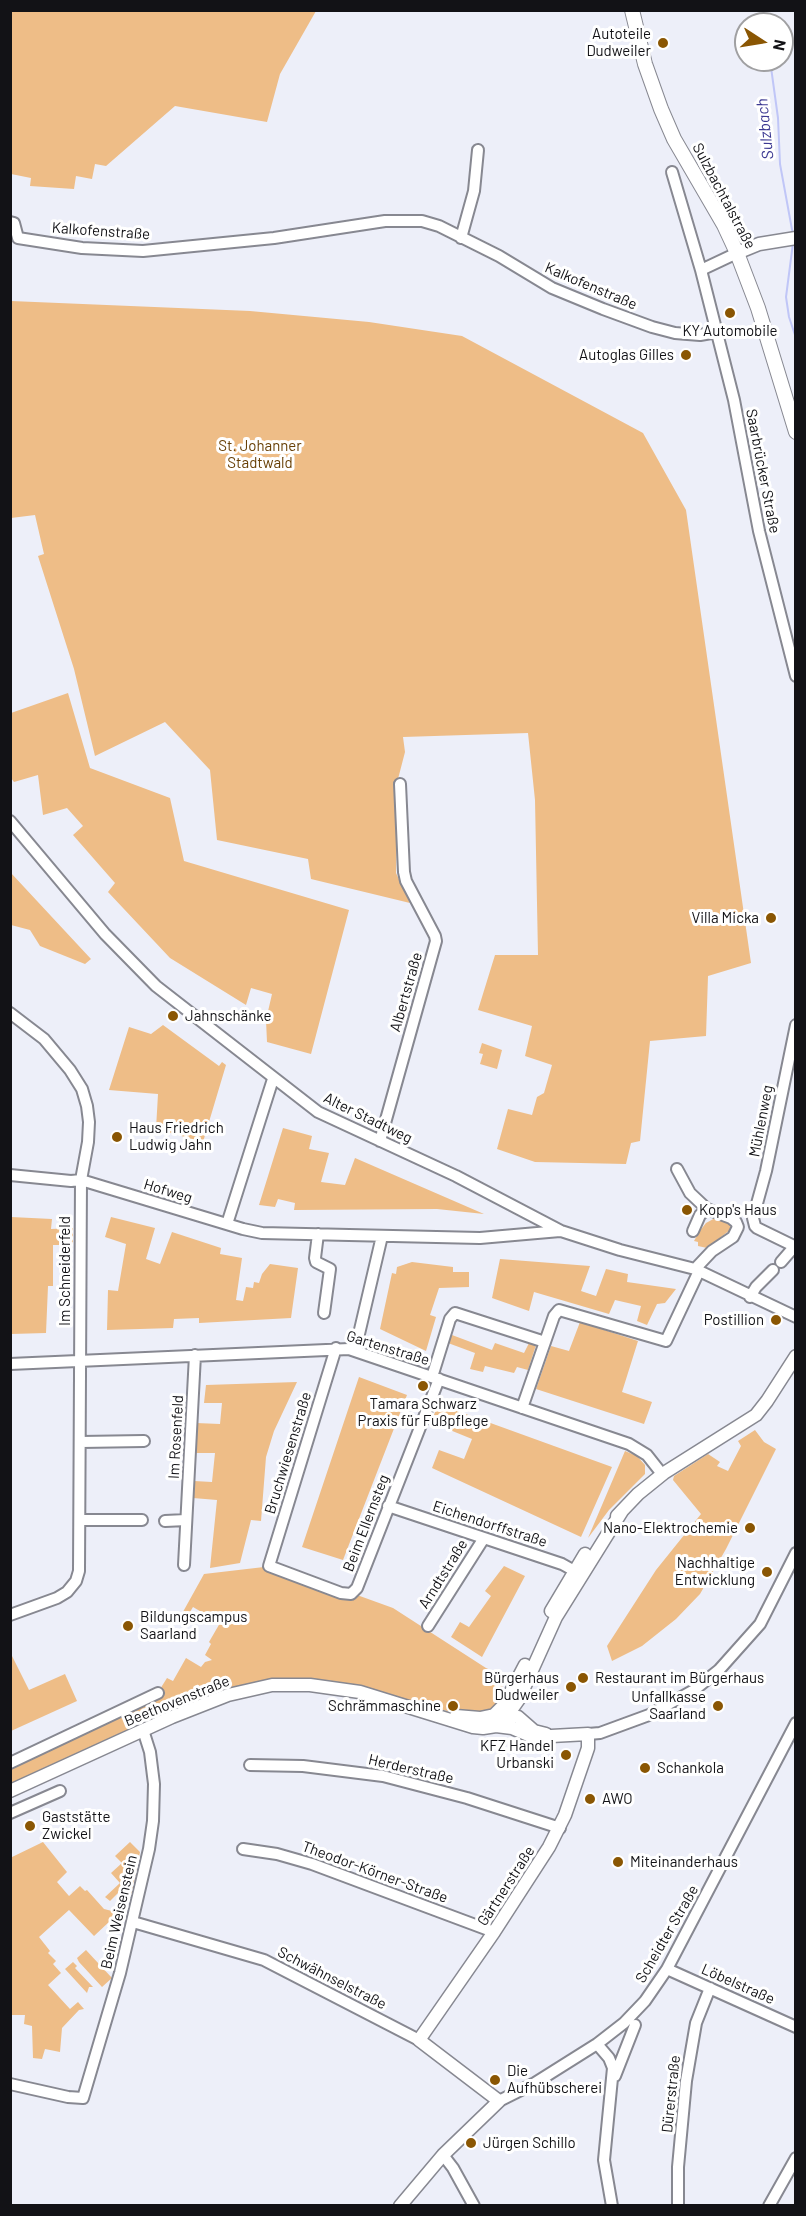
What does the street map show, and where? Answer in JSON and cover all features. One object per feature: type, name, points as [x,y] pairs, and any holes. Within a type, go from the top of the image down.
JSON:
[{"type":"main road","name":"Sulzbachtalstraße","points":[[632,10],[645,64],[661,109],[674,139],[724,225],[737,253],[758,308],[795,432]]},
{"type":"street","points":[[461,238],[474,191],[478,150]]},
{"type":"street","name":"Saarbrücker Straße","points":[[672,172],[701,270],[742,434],[759,531],[795,676]]},
{"type":"street","name":"Kalkofenstraße","points":[[10,222],[14,223],[18,238],[82,248],[157,250],[274,244],[400,220],[422,221],[439,226],[499,256],[552,288],[617,314],[652,327],[681,334],[700,335],[717,332]]},
{"type":"street","points":[[701,270],[759,244],[791,239]]},
{"type":"street","name":"Albertstraße","points":[[380,1141],[436,941],[406,881],[400,784]]},
{"type":"street","name":"Alter Stadtweg","points":[[10,821],[105,934],[156,986],[318,1112],[456,1176],[561,1231],[620,1250],[697,1270],[795,1317]]},
{"type":"street","name":"Im Schneiderfeld","points":[[10,1013],[44,1039],[70,1070],[82,1089],[89,1122],[81,1180],[79,1571],[73,1586],[57,1598],[10,1615]]},
{"type":"street","name":"Mühlenweg","points":[[795,1025],[766,1171],[753,1222],[757,1228],[795,1247]]},
{"type":"street","points":[[227,1224],[273,1079]]},
{"type":"street","points":[[522,1408],[554,1316],[559,1310],[666,1341],[701,1261],[737,1232],[736,1222],[707,1209],[690,1192],[677,1169]]},
{"type":"street","name":"Hofweg","points":[[10,1175],[81,1180],[262,1233],[480,1238],[561,1231]]},
{"type":"street","points":[[693,1231],[700,1215],[707,1209]]},
{"type":"street","points":[[318,1234],[316,1262],[330,1269],[324,1312]]},
{"type":"street","points":[[355,1351],[382,1236]]},
{"type":"street","points":[[750,1297],[756,1287],[795,1247]]},
{"type":"street","name":"Beim Ellernsteg","points":[[268,1566],[340,1593],[351,1594],[357,1588],[436,1378],[450,1319],[455,1313],[545,1342]]},
{"type":"street","name":"Gartenstraße","points":[[10,1364],[336,1348],[355,1351],[635,1447],[647,1455],[662,1474]]},
{"type":"street","name":"Bruchwiesenstraße","points":[[268,1566],[336,1348]]},
{"type":"street","name":"Im Rosenfeld","points":[[184,1565],[195,1355]]},
{"type":"street","points":[[795,1356],[768,1401],[756,1415],[662,1474],[638,1494],[594,1540],[515,1697],[506,1720],[544,1734],[563,1736],[600,1733],[649,1715],[694,1690],[719,1670],[760,1624],[795,1553]]},
{"type":"street","points":[[81,1442],[144,1441]]},
{"type":"street","name":"Eichendorffstraße","points":[[388,1506],[577,1572]]},
{"type":"street","points":[[80,1520],[142,1520]]},
{"type":"street","points":[[165,1521],[186,1520]]},
{"type":"street","name":"Arndtstraße","points":[[428,1626],[484,1538]]},
{"type":"street","name":"Beethovenstraße","points":[[10,1791],[144,1730],[228,1695],[258,1687],[286,1684],[326,1686],[360,1692],[483,1728],[506,1720]]},
{"type":"street","name":"Beethovenstraße","points":[[10,1763],[158,1693]]},
{"type":"street","name":"Scheidter Straße","points":[[400,2205],[443,2156],[499,2101],[535,2083],[597,2044],[631,2016],[645,2001],[667,1969],[795,1722]]},
{"type":"street","name":"Beim Weisenstein","points":[[10,2084],[68,2097],[83,2097],[120,1973],[148,1849],[154,1811],[153,1772],[149,1743],[144,1730]]},
{"type":"street","name":"Gärtnerstraße","points":[[419,2040],[494,1932],[560,1828],[588,1748],[588,1734]]},
{"type":"street","name":"Herderstraße","points":[[250,1765],[303,1766],[391,1778],[467,1798],[560,1828]]},
{"type":"street","points":[[10,1813],[60,1791]]},
{"type":"street","name":"Theodor-Körner-Straße","points":[[243,1849],[281,1855],[312,1864],[494,1932]]},
{"type":"street","name":"Schwähnselstraße","points":[[133,1922],[264,1960],[419,2040],[499,2101]]},
{"type":"street","name":"Löbelstraße","points":[[667,1969],[794,2022]]},
{"type":"street","name":"Dürerstraße","points":[[678,2205],[678,2167],[686,2081],[696,2023],[710,1988]]},
{"type":"street","points":[[613,2082],[635,2025]]},
{"type":"street","points":[[597,2044],[609,2058],[613,2068],[604,2160],[612,2205]]},
{"type":"street","points":[[443,2156],[453,2168],[474,2205]]},
{"type":"street","points":[[769,2205],[795,2158]]},
{"type":"green space","points":[[10,11],[316,11],[280,74],[267,122],[175,106],[106,166],[95,164],[92,179],[76,176],[74,189],[30,186],[31,178],[11,174]]},
{"type":"green space","name":"St. Johanner Stadtwald","points":[[11,301],[250,311],[369,322],[462,336],[643,433],[686,510],[751,963],[708,976],[706,1036],[650,1041],[640,1141],[631,1143],[626,1164],[535,1162],[497,1149],[508,1109],[532,1115],[537,1097],[544,1093],[552,1065],[525,1056],[532,1026],[478,1010],[495,955],[538,955],[535,800],[528,733],[403,737],[405,752],[398,779],[396,873],[410,903],[311,879],[308,859],[217,840],[210,770],[165,722],[95,756],[74,669],[38,556],[44,554],[35,515],[11,518]]},
{"type":"green space","points":[[68,693],[90,768],[170,798],[184,861],[349,910],[311,1054],[267,1042],[266,1020],[272,994],[251,988],[246,1005],[170,958],[108,892],[115,883],[73,835],[83,826],[67,808],[43,815],[38,775],[14,782],[11,778],[11,713]]},
{"type":"green space","points":[[11,873],[91,959],[85,964],[40,946],[30,930],[11,925]]},
{"type":"green space","points":[[163,1025],[219,1066],[222,1062],[226,1065],[203,1142],[156,1129],[158,1094],[109,1090],[129,1027],[151,1034]]},
{"type":"green space","points":[[482,1043],[502,1050],[497,1069],[480,1064],[483,1054],[479,1053]]},
{"type":"green space","points":[[283,1128],[312,1136],[309,1149],[329,1153],[321,1182],[345,1185],[355,1158],[484,1214],[437,1209],[294,1210],[295,1203],[278,1199],[275,1207],[259,1205]]},
{"type":"green space","points":[[11,1217],[52,1219],[51,1229],[73,1228],[73,1245],[53,1245],[53,1286],[48,1286],[46,1333],[11,1334]]},
{"type":"green space","points":[[111,1217],[155,1228],[146,1259],[160,1264],[172,1232],[221,1248],[220,1254],[242,1258],[236,1300],[243,1301],[246,1287],[253,1288],[254,1282],[259,1283],[262,1274],[270,1264],[298,1268],[291,1318],[199,1323],[199,1318],[174,1319],[173,1328],[107,1330],[108,1290],[118,1291],[126,1244],[105,1237]]},
{"type":"green space","points":[[717,1217],[731,1225],[730,1230],[707,1248],[698,1246],[698,1242],[694,1241],[699,1232],[706,1223]]},
{"type":"green space","points":[[500,1259],[590,1266],[581,1291],[596,1296],[606,1269],[628,1274],[627,1282],[676,1289],[665,1303],[657,1304],[647,1325],[637,1321],[641,1306],[615,1300],[609,1314],[534,1292],[529,1311],[492,1298]]},
{"type":"green space","points":[[412,1262],[453,1267],[453,1272],[469,1272],[469,1287],[439,1288],[430,1315],[436,1317],[426,1351],[380,1329],[392,1273],[396,1274],[397,1267]]},
{"type":"green space","points":[[580,1322],[638,1341],[622,1392],[652,1402],[644,1424],[536,1389],[551,1346],[569,1351]]},
{"type":"green space","points":[[452,1335],[492,1350],[495,1343],[524,1353],[529,1343],[536,1345],[528,1370],[517,1367],[514,1373],[485,1366],[483,1372],[470,1369],[475,1353],[448,1343]]},
{"type":"green space","points":[[359,1377],[407,1395],[343,1560],[302,1547]]},
{"type":"green space","points":[[297,1382],[274,1431],[266,1457],[261,1521],[251,1520],[240,1563],[210,1568],[217,1500],[193,1498],[194,1481],[212,1482],[215,1453],[195,1453],[196,1423],[220,1424],[222,1403],[204,1403],[206,1385]]},
{"type":"green space","points":[[438,1404],[612,1467],[581,1537],[432,1468],[439,1450],[464,1459],[472,1439],[445,1428],[448,1420],[434,1415]]},
{"type":"green space","points":[[755,1430],[764,1442],[776,1449],[726,1549],[700,1594],[676,1619],[642,1646],[612,1661],[607,1646],[656,1570],[701,1514],[673,1480],[674,1476],[708,1454],[720,1462],[717,1466],[728,1471],[741,1446],[738,1441]]},
{"type":"green space","points":[[625,1451],[637,1456],[645,1465],[645,1474],[609,1510],[588,1538]]},
{"type":"green space","points":[[504,1566],[525,1576],[482,1657],[451,1637],[460,1622],[469,1627],[491,1596],[485,1591]]},
{"type":"green space","points":[[264,1567],[341,1597],[357,1595],[393,1608],[486,1668],[506,1677],[501,1690],[502,1697],[493,1711],[467,1714],[447,1711],[361,1686],[326,1680],[272,1680],[242,1685],[222,1689],[162,1712],[132,1726],[124,1733],[11,1785],[10,1769],[152,1702],[167,1678],[173,1681],[186,1658],[201,1667],[205,1662],[212,1660],[205,1655],[211,1644],[209,1642],[220,1623],[193,1607],[184,1622],[179,1619],[204,1574]]},
{"type":"green space","points":[[11,1654],[29,1690],[65,1674],[77,1701],[11,1731]]},
{"type":"green space","points":[[43,1842],[67,1872],[57,1882],[69,1896],[80,1886],[85,1891],[87,1890],[104,1909],[116,1912],[124,1908],[94,1936],[69,1910],[39,1937],[50,1951],[48,1953],[56,1961],[53,1964],[61,1973],[48,1985],[70,2009],[78,2002],[84,2009],[79,2010],[62,2028],[60,2052],[45,2049],[42,2059],[33,2058],[32,2026],[24,2024],[25,2015],[11,2015],[10,1858]]},
{"type":"green space","points":[[130,1842],[140,1852],[131,1896],[118,1893],[110,1901],[105,1897],[120,1883],[111,1873],[122,1863],[115,1856]]},
{"type":"green space","points":[[86,1950],[112,1978],[102,1987],[77,1958]]},
{"type":"green space","points":[[73,1962],[77,1966],[75,1968],[93,1987],[89,1987],[87,1993],[65,1969]]},
{"type":"waterway","name":"Sulzbach","points":[[772,72],[778,118],[780,164],[793,235]]},
{"type":"waterway","name":"Sulzbach","points":[[793,243],[786,297],[789,317],[796,338]]},
{"type":"place","name":"Autoteile Dudweiler","points":[[663,43]]},
{"type":"place","name":"KY Automobile","points":[[730,313]]},
{"type":"place","name":"Autoglas Gilles","points":[[686,355]]},
{"type":"place","name":"Villa Micka","points":[[771,918]]},
{"type":"place","name":"Jahnschänke","points":[[173,1016]]},
{"type":"place","name":"Haus Friedrich Ludwig Jahn","points":[[117,1137]]},
{"type":"place","name":"Kopp's Haus","points":[[687,1210]]},
{"type":"place","name":"Postillion","points":[[776,1320]]},
{"type":"place","name":"Tamara Schwarz Praxis für Fußpflege","points":[[423,1386]]},
{"type":"place","name":"Nano-Elektrochemie","points":[[750,1528]]},
{"type":"place","name":"Nachhaltige Entwicklung","points":[[767,1572]]},
{"type":"place","name":"Bildungscampus Saarland","points":[[128,1626]]},
{"type":"place","name":"Restaurant im Bürgerhaus","points":[[583,1678]]},
{"type":"place","name":"Bürgerhaus Dudweiler","points":[[571,1687]]},
{"type":"place","name":"Schrämmaschine","points":[[453,1706]]},
{"type":"place","name":"Unfallkasse Saarland","points":[[718,1706]]},
{"type":"place","name":"KFZ Handel Urbanski","points":[[566,1755]]},
{"type":"place","name":"Schankola","points":[[645,1768]]},
{"type":"place","name":"AWO","points":[[590,1799]]},
{"type":"place","name":"Gaststätte Zwickel","points":[[30,1826]]},
{"type":"place","name":"Miteinanderhaus","points":[[618,1862]]},
{"type":"place","name":"Die Aufhübscherei","points":[[495,2080]]},
{"type":"place","name":"Jürgen Schillo","points":[[471,2143]]}]
